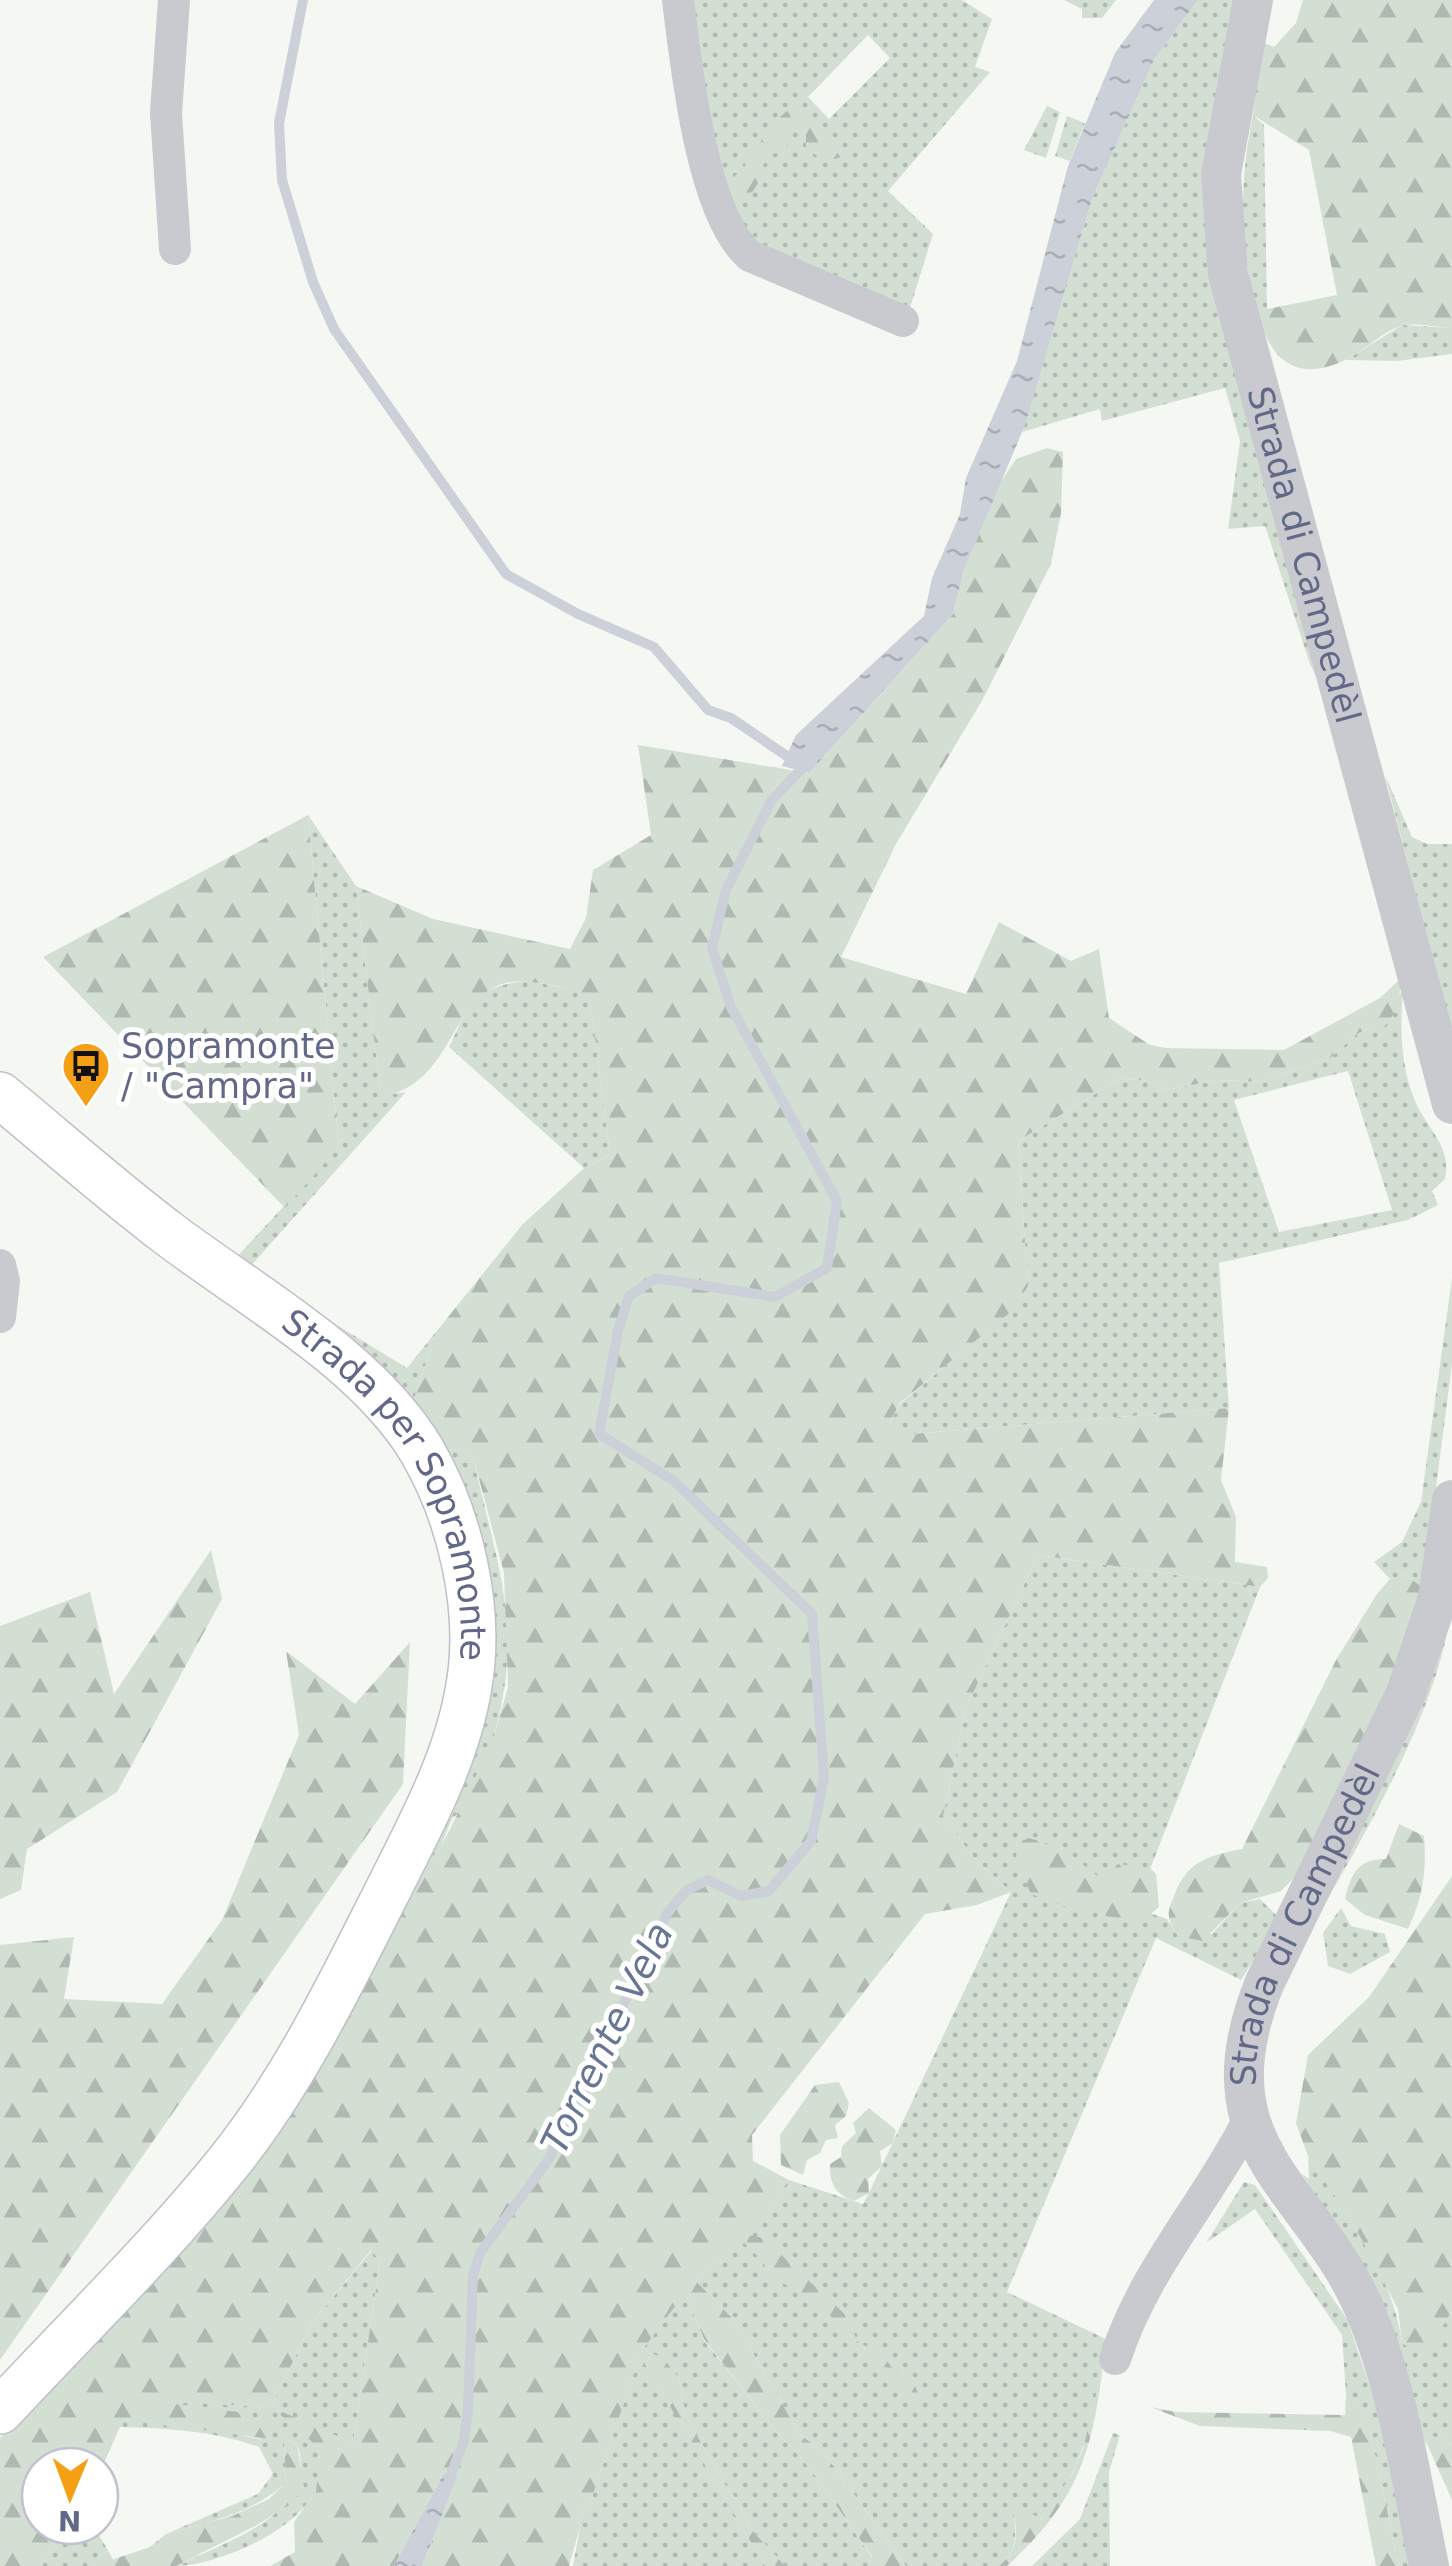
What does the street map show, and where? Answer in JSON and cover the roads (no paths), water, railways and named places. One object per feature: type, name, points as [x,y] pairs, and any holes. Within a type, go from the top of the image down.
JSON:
[{"type":"main road","name":"Strada per Sopramonte","points":[[0,1095],[165,1231],[336,1358],[388,1404],[422,1450],[451,1511],[466,1568],[470,1683],[455,1746],[405,1856],[292,2073],[207,2188],[0,2411]]},
{"type":"street","points":[[174,0],[166,113],[174,249]]},
{"type":"street","points":[[678,0],[700,134],[718,202],[737,245],[750,256],[904,321]]},
{"type":"street","name":"Strada di Campedèl","points":[[1253,0],[1221,174],[1228,274],[1452,1104]]},
{"type":"street","points":[[0,1265],[4,1281],[0,1318]]},
{"type":"street","name":"Strada di Campedèl","points":[[1429,2566],[1390,2384],[1370,2321],[1329,2251],[1258,2146],[1249,2119],[1244,2069],[1250,2019],[1406,1693],[1438,1598],[1452,1500]]},
{"type":"street","points":[[1115,2359],[1139,2294],[1230,2158],[1249,2119]]},
{"type":"water","points":[[1154,0],[1198,0],[1154,60],[1092,199],[1025,425],[964,570],[953,614],[809,773],[782,766],[796,735],[924,616],[932,578],[960,514],[966,478],[1017,361],[1068,166],[1115,53]]},
{"type":"water","points":[[454,2468],[457,2478],[422,2566],[394,2566],[443,2475]]},
{"type":"waterway","points":[[303,0],[279,123],[282,180],[313,282],[334,329],[506,574],[578,614],[654,647],[708,710],[731,718],[794,761]]},
{"type":"waterway","name":"Torrente Vela","points":[[449,2479],[464,2441],[473,2275],[480,2253],[549,2159],[668,1912],[687,1890],[708,1880],[741,1896],[769,1891],[811,1841],[824,1778],[812,1614],[674,1481],[599,1434],[618,1331],[629,1296],[656,1278],[775,1297],[827,1268],[837,1201],[731,1007],[712,948],[726,890],[771,801],[806,764]]},
{"type":"place","name":"Sopramonte / \"Campra\"","points":[[86,1108]]}]
